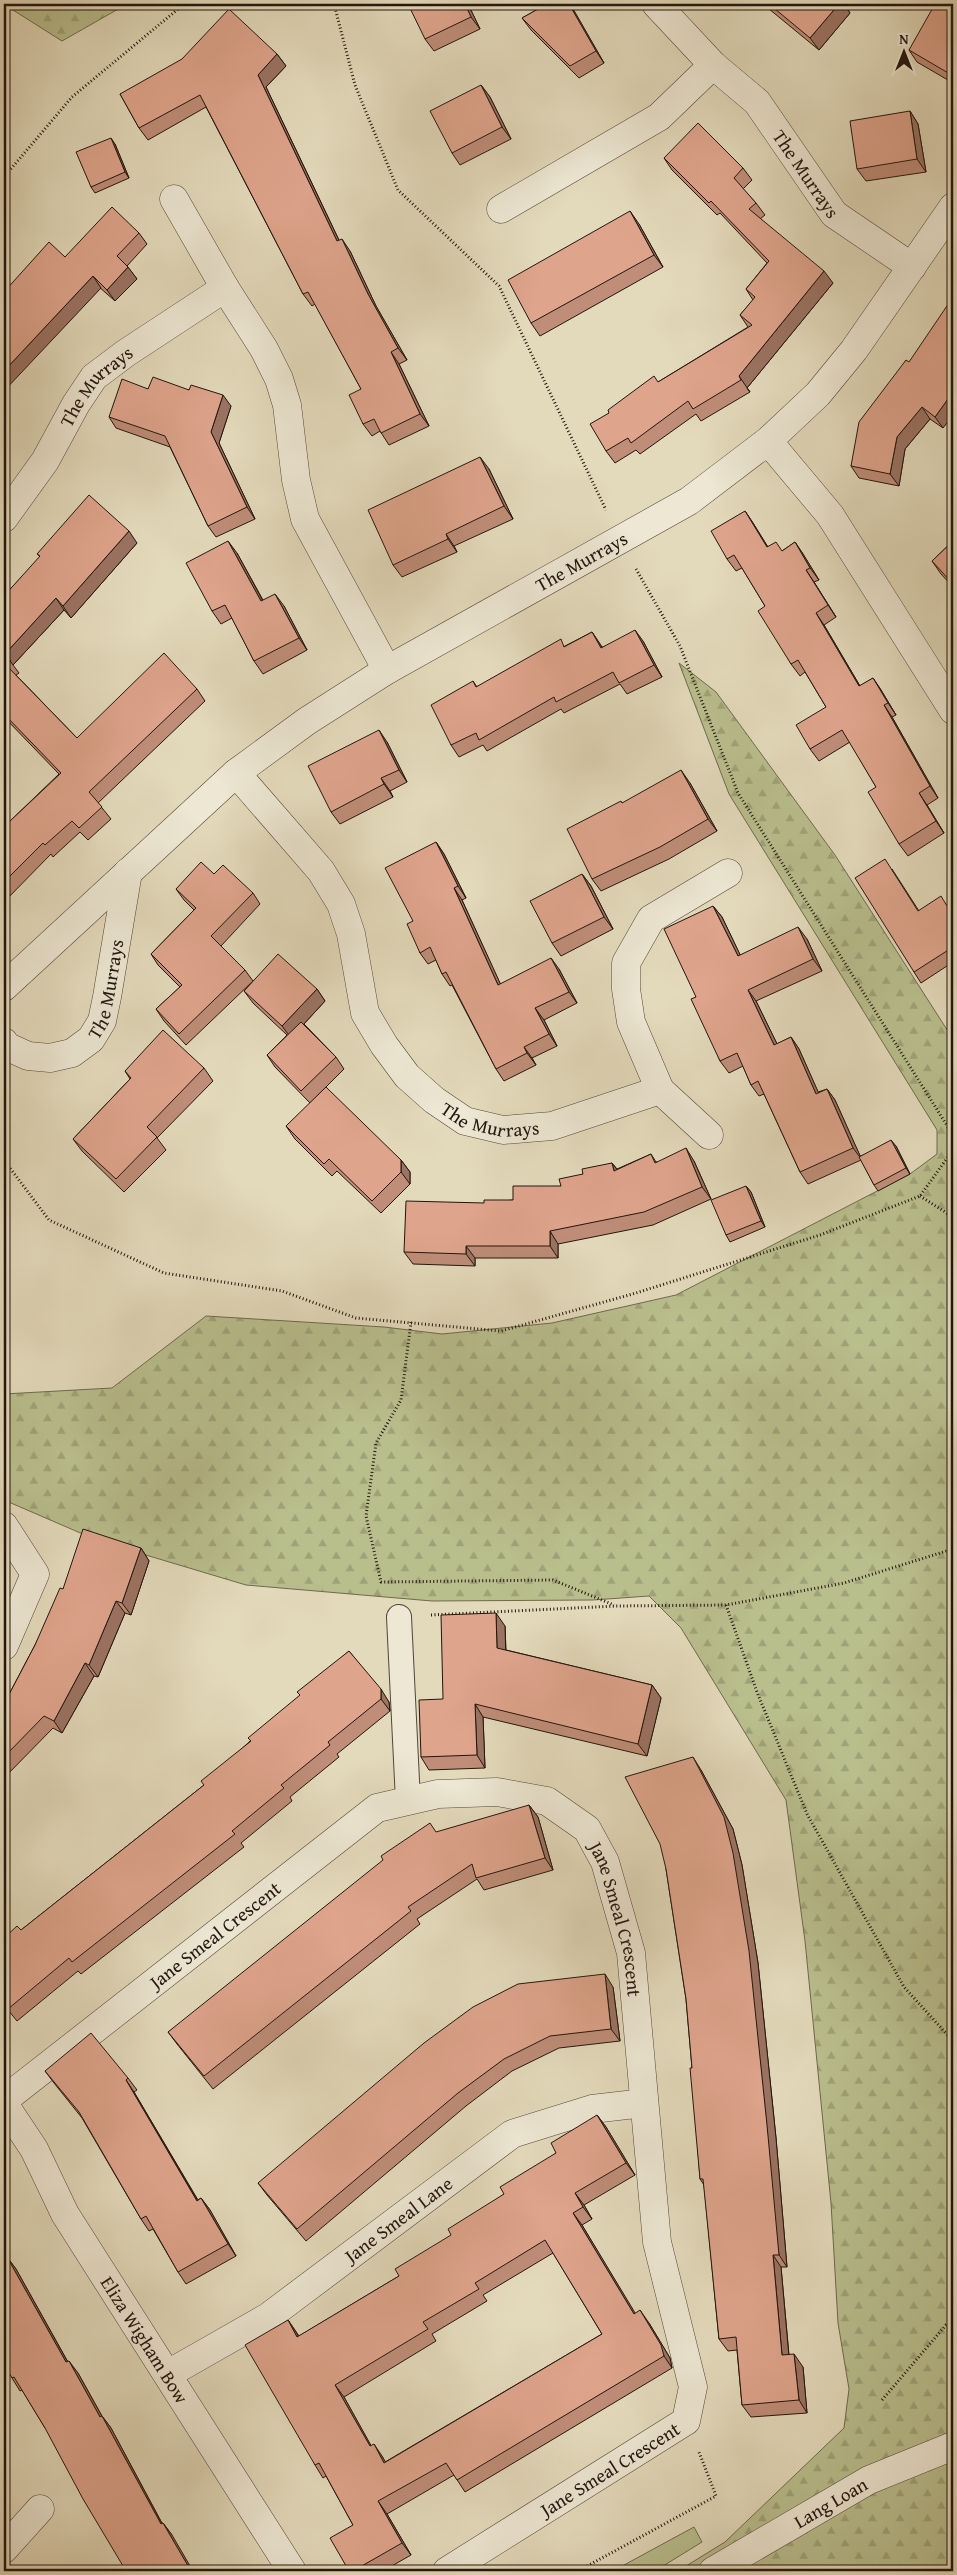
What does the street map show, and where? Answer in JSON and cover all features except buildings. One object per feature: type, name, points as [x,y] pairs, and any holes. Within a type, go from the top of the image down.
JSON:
[{"type":"street","name":"The Murrays","points":[[656,4],[713,65],[757,102],[834,214],[912,267]]},
{"type":"street","points":[[501,209],[659,117],[713,65]]},
{"type":"street","points":[[174,199],[225,288],[264,349],[279,379],[287,404],[296,480],[305,519],[387,670]]},
{"type":"street","name":"The Murrays","points":[[5,985],[236,774],[307,721],[387,670],[620,541],[688,501],[768,442],[818,394],[854,350],[953,207]]},
{"type":"street","name":"The Murrays","points":[[4,518],[45,461],[76,404],[94,377],[126,353],[225,288]]},
{"type":"street","points":[[768,442],[830,515],[953,710]]},
{"type":"street","name":"The Murrays","points":[[236,774],[320,871],[341,904],[351,934],[365,1013],[384,1045],[407,1076],[434,1100],[465,1121],[503,1130],[552,1126],[660,1090]]},
{"type":"street","name":"The Murrays","points":[[4,1042],[6,1046],[28,1056],[50,1058],[72,1053],[91,1039],[102,1020],[128,872]]},
{"type":"street","points":[[709,1135],[660,1090],[631,1022],[626,989],[626,964],[651,919],[728,873]]},
{"type":"street","points":[[4,1526],[35,1574],[4,1646]]},
{"type":"street","name":"Jane Smeal Crescent","points":[[4,2102],[377,1808],[438,1794],[497,1792],[547,1801],[587,1828],[606,1862],[631,1953],[657,2242],[693,2387],[686,2420],[446,2571]]},
{"type":"street","name":"Eliza Wigham Bow","points":[[4,2102],[34,2149],[66,2214],[292,2571]]},
{"type":"street","name":"Jane Smeal Lane","points":[[168,2374],[268,2317],[512,2134],[592,2109],[644,2104]]},
{"type":"street","name":"Lang Loan","points":[[714,2571],[869,2480],[953,2446]]},
{"type":"street","points":[[4,2549],[40,2509]]},
{"type":"lane","points":[[399,1617],[408,1801]]},
{"type":"path","points":[[4,177],[72,97],[184,4]]},
{"type":"path","points":[[334,4],[355,85],[398,190],[499,286],[620,541],[680,646],[738,793],[953,1135]]},
{"type":"path","points":[[4,1160],[50,1220],[164,1273],[282,1291],[356,1318],[501,1330],[636,1293],[810,1238],[920,1196],[953,1150]]},
{"type":"path","points":[[920,1196],[953,1218]]},
{"type":"path","points":[[411,1322],[401,1400],[376,1443],[366,1516],[381,1582],[553,1580],[616,1606]]},
{"type":"path","points":[[399,1617],[616,1606],[726,1605],[844,1583],[953,1548]]},
{"type":"path","points":[[726,1605],[757,1692],[807,1814],[904,1987],[953,2041]]},
{"type":"path","points":[[882,2400],[946,2325],[953,2323]]},
{"type":"path","points":[[578,2571],[716,2496],[686,2420]]},
{"type":"green space","points":[[9,4],[127,4],[62,41],[13,10]]},
{"type":"green space","points":[[679,663],[716,692],[835,855],[953,1039],[953,2571],[678,2571],[725,2542],[844,2428],[849,2389],[838,2323],[831,2203],[805,1941],[786,1800],[681,1628],[649,1596],[593,1600],[432,1601],[246,1585],[99,1541],[4,1500],[4,1394],[112,1388],[206,1316],[384,1327],[442,1334],[552,1323],[676,1295],[910,1174],[937,1154],[937,1130],[729,794]]},
{"type":"green space","points":[[694,2527],[702,2542],[655,2571],[613,2571]]}]
